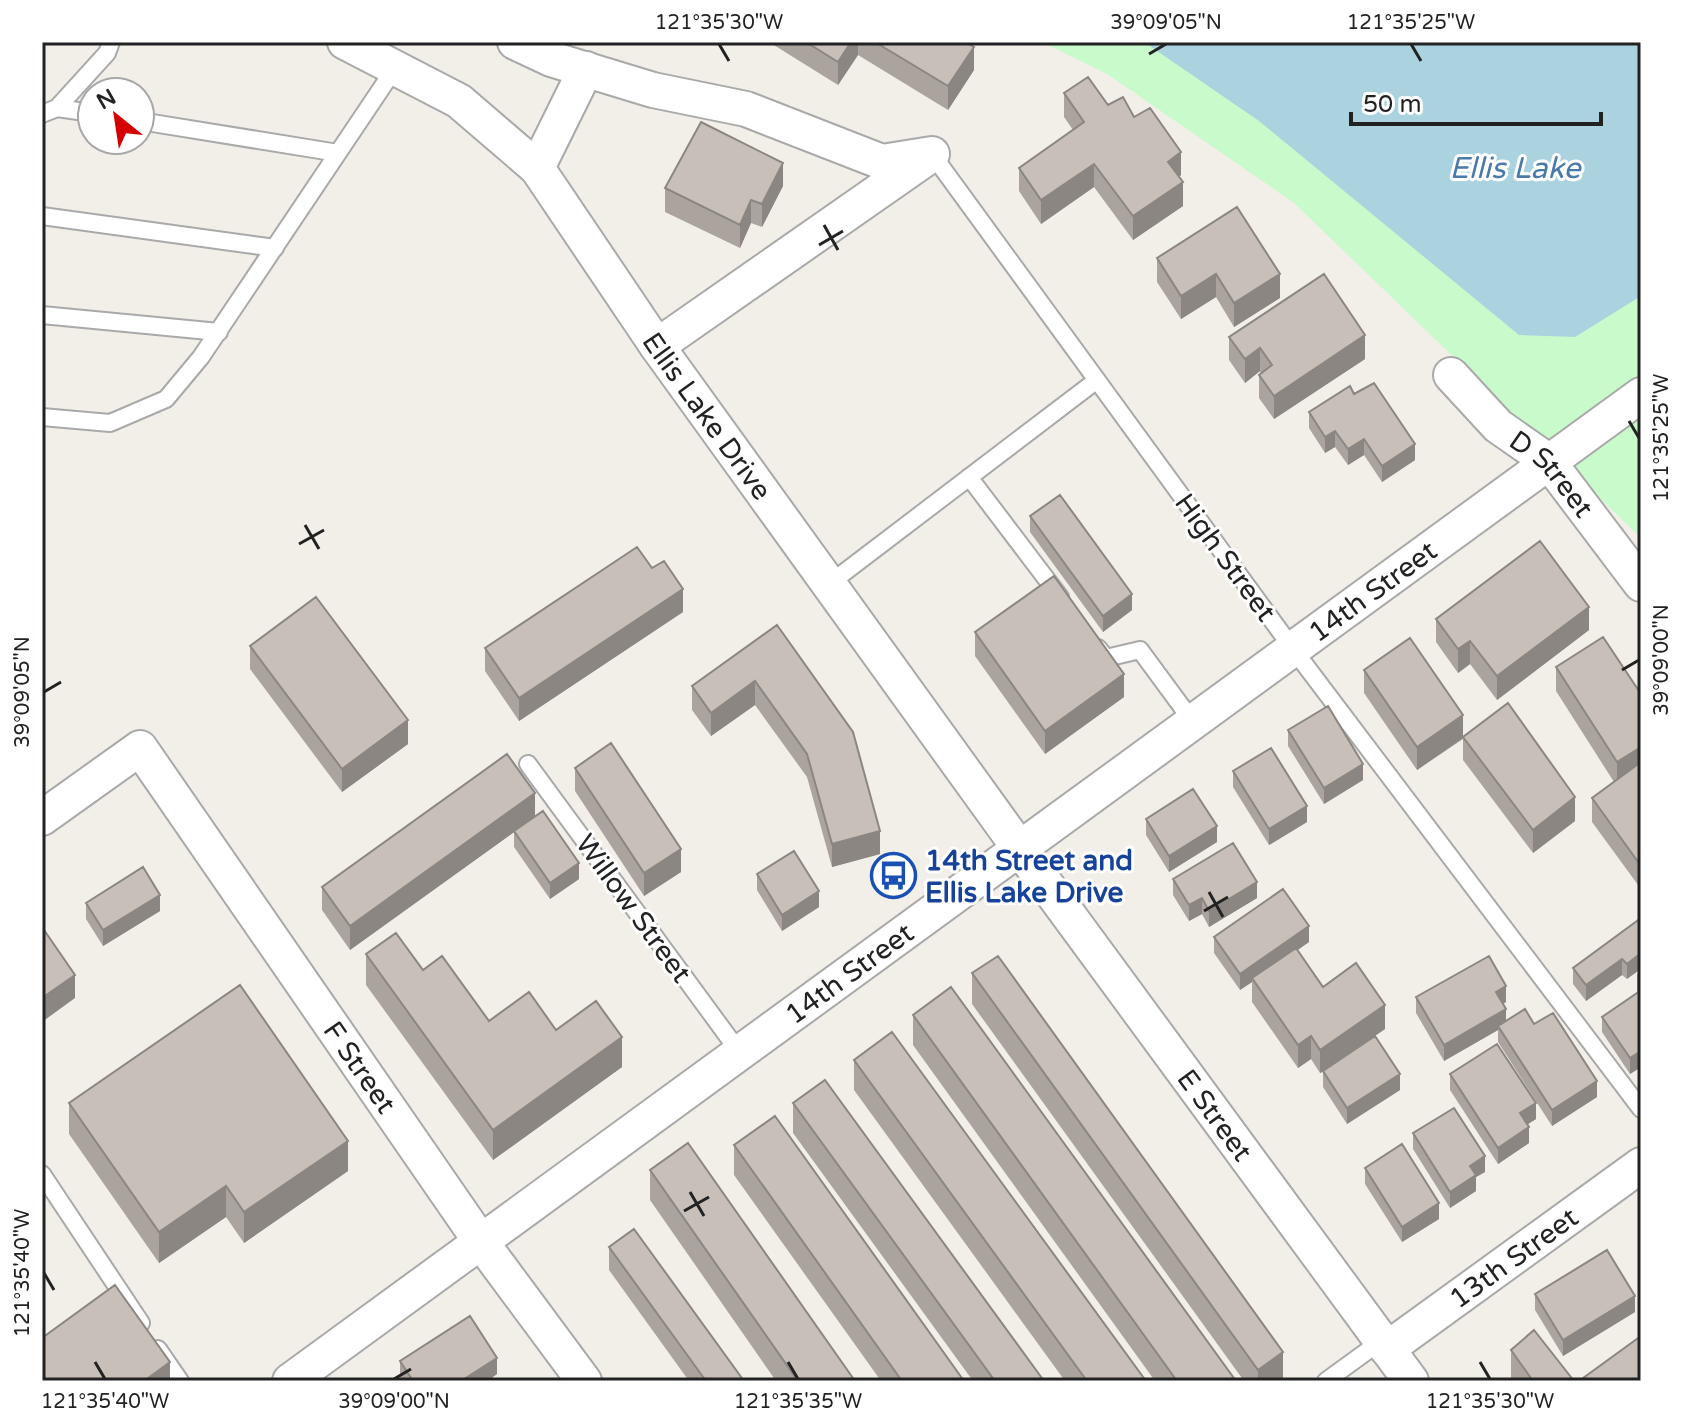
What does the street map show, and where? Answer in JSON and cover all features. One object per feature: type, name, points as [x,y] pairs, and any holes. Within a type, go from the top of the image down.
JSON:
[{"type":"street","name":"Ellis Lake Drive","points":[[345,42],[459,101],[537,168],[657,346],[1020,849]]},
{"type":"street","points":[[515,42],[551,59],[653,90],[746,109],[882,162],[932,154]]},
{"type":"street","points":[[537,168],[586,69]]},
{"type":"street","points":[[657,346],[932,154]]},
{"type":"street","name":"D Street","points":[[1451,375],[1498,426],[1548,461],[1641,584]]},
{"type":"street","name":"14th Street","points":[[290,1381],[1641,395]]},
{"type":"street","name":"F Street","points":[[42,818],[140,748],[481,1242],[584,1381]]},
{"type":"street","name":"E Street","points":[[1020,849],[1411,1381]]},
{"type":"street","name":"13th Street","points":[[1384,1345],[1641,1165]]},
{"type":"lane","points":[[49,111],[107,53],[111,42]]},
{"type":"lane","points":[[42,417],[110,423],[166,399],[219,332],[395,68]]},
{"type":"lane","points":[[49,111],[76,112]]},
{"type":"lane","points":[[156,124],[338,153]]},
{"type":"lane","name":"High Street","points":[[932,154],[1293,649],[1641,1109]]},
{"type":"lane","points":[[42,216],[275,248]]},
{"type":"lane","points":[[42,315],[219,332]]},
{"type":"lane","points":[[829,584],[1097,380]]},
{"type":"lane","points":[[969,477],[1069,610]]},
{"type":"lane","points":[[1088,634],[1106,658],[1140,650],[1193,722]]},
{"type":"lane","name":"Willow Street","points":[[528,764],[740,1053]]},
{"type":"lane","points":[[42,1174],[180,1381]]},
{"type":"lane","points":[[1326,1381],[1384,1345]]},
{"type":"green space","name":"Ellis Lake","points":[[1042,42],[1641,42],[1641,538],[1294,203],[1107,74]]},
{"type":"water","name":"Ellis Lake","points":[[1144,42],[1641,42],[1641,296],[1575,337],[1519,335],[1259,121]]},
{"type":"building","points":[[806,42],[851,42],[838,62]]},
{"type":"building","points":[[875,42],[966,42],[974,47],[948,86]]},
{"type":"building","points":[[1088,77],[1108,105],[1123,97],[1134,117],[1150,108],[1181,152],[1168,162],[1183,182],[1133,216],[1094,164],[1041,200],[1019,168],[1084,122],[1064,93]]},
{"type":"building","points":[[701,122],[783,163],[762,204],[751,200],[740,225],[665,188]]},
{"type":"building","points":[[1237,207],[1280,274],[1234,303],[1216,274],[1181,296],[1157,258]]},
{"type":"building","points":[[1324,274],[1365,335],[1274,396],[1259,375],[1272,365],[1260,348],[1245,359],[1229,337]]},
{"type":"building","points":[[1374,383],[1415,444],[1382,466],[1364,439],[1348,449],[1335,431],[1325,437],[1309,412],[1350,386],[1354,394]]},
{"type":"building","points":[[1060,495],[1132,594],[1103,616],[1030,516]]},
{"type":"building","points":[[1540,541],[1589,607],[1497,676],[1470,641],[1458,649],[1436,619]]},
{"type":"building","points":[[637,547],[652,568],[664,561],[683,589],[519,698],[485,648]]},
{"type":"building","points":[[1054,576],[1124,674],[1045,731],[975,632]]},
{"type":"building","points":[[316,597],[408,720],[342,769],[250,646]]},
{"type":"building","points":[[777,625],[853,732],[880,831],[832,844],[807,754],[755,681],[711,713],[692,686]]},
{"type":"building","points":[[1603,637],[1641,694],[1641,747],[1617,762],[1556,667]]},
{"type":"building","points":[[1410,638],[1463,715],[1417,747],[1364,670]]},
{"type":"building","points":[[1508,703],[1575,797],[1533,830],[1463,737]]},
{"type":"building","points":[[1328,706],[1363,764],[1324,788],[1288,730]]},
{"type":"building","points":[[611,743],[681,849],[644,873],[575,768]]},
{"type":"building","points":[[1271,748],[1307,806],[1269,829],[1233,771]]},
{"type":"building","points":[[507,754],[535,793],[350,926],[322,887]]},
{"type":"building","points":[[1641,762],[1641,866],[1592,798]]},
{"type":"building","points":[[1193,789],[1217,826],[1169,856],[1146,819]]},
{"type":"building","points":[[543,811],[579,863],[550,883],[514,831]]},
{"type":"building","points":[[1233,843],[1257,882],[1209,911],[1202,898],[1189,905],[1173,879]]},
{"type":"building","points":[[794,851],[819,891],[782,915],[757,874]]},
{"type":"building","points":[[143,867],[160,895],[103,930],[86,903]]},
{"type":"building","points":[[1283,889],[1309,926],[1240,974],[1214,937]]},
{"type":"building","points":[[1641,918],[1641,953],[1627,964],[1622,959],[1586,985],[1573,968]]},
{"type":"building","points":[[42,927],[75,975],[42,998]]},
{"type":"building","points":[[396,933],[423,970],[442,956],[489,1021],[529,992],[556,1030],[596,1001],[622,1037],[493,1130],[366,954]]},
{"type":"building","points":[[1296,948],[1323,987],[1356,963],[1385,1005],[1320,1050],[1311,1036],[1298,1045],[1252,978]]},
{"type":"building","points":[[998,956],[1283,1352],[1258,1370],[972,973]]},
{"type":"building","points":[[1489,956],[1506,986],[1496,992],[1506,1009],[1444,1045],[1416,997]]},
{"type":"building","points":[[240,985],[348,1141],[244,1212],[226,1186],[159,1232],[69,1103]]},
{"type":"building","points":[[951,987],[1236,1381],[1177,1381],[913,1015]]},
{"type":"building","points":[[1640,991],[1641,1051],[1630,1058],[1602,1017]]},
{"type":"building","points":[[1525,1009],[1534,1024],[1553,1013],[1597,1081],[1552,1110],[1498,1026]]},
{"type":"building","points":[[892,1032],[1146,1381],[1087,1381],[854,1060]]},
{"type":"building","points":[[1375,1036],[1400,1074],[1347,1108],[1323,1071]]},
{"type":"building","points":[[1497,1044],[1536,1103],[1520,1113],[1529,1127],[1498,1148],[1450,1074]]},
{"type":"building","points":[[825,1080],[1044,1381],[995,1381],[793,1103]]},
{"type":"building","points":[[1454,1108],[1485,1156],[1470,1166],[1476,1175],[1450,1192],[1413,1133]]},
{"type":"building","points":[[775,1116],[964,1381],[902,1381],[734,1145]]},
{"type":"building","points":[[688,1143],[855,1381],[798,1381],[650,1170]]},
{"type":"building","points":[[1402,1144],[1439,1203],[1402,1227],[1365,1168]]},
{"type":"building","points":[[634,1229],[744,1381],[706,1381],[609,1247]]},
{"type":"building","points":[[1607,1250],[1635,1296],[1563,1340],[1535,1294]]},
{"type":"building","points":[[115,1285],[170,1362],[144,1381],[42,1381],[42,1338]]},
{"type":"building","points":[[470,1316],[497,1358],[461,1381],[413,1381],[400,1361]]},
{"type":"building","points":[[1534,1330],[1574,1381],[1533,1381],[1511,1350]]},
{"type":"building","points":[[1641,1336],[1641,1381],[1579,1381]]},
{"type":"place","name":"14th Street and Ellis Lake Drive","points":[[894,876]]}]
